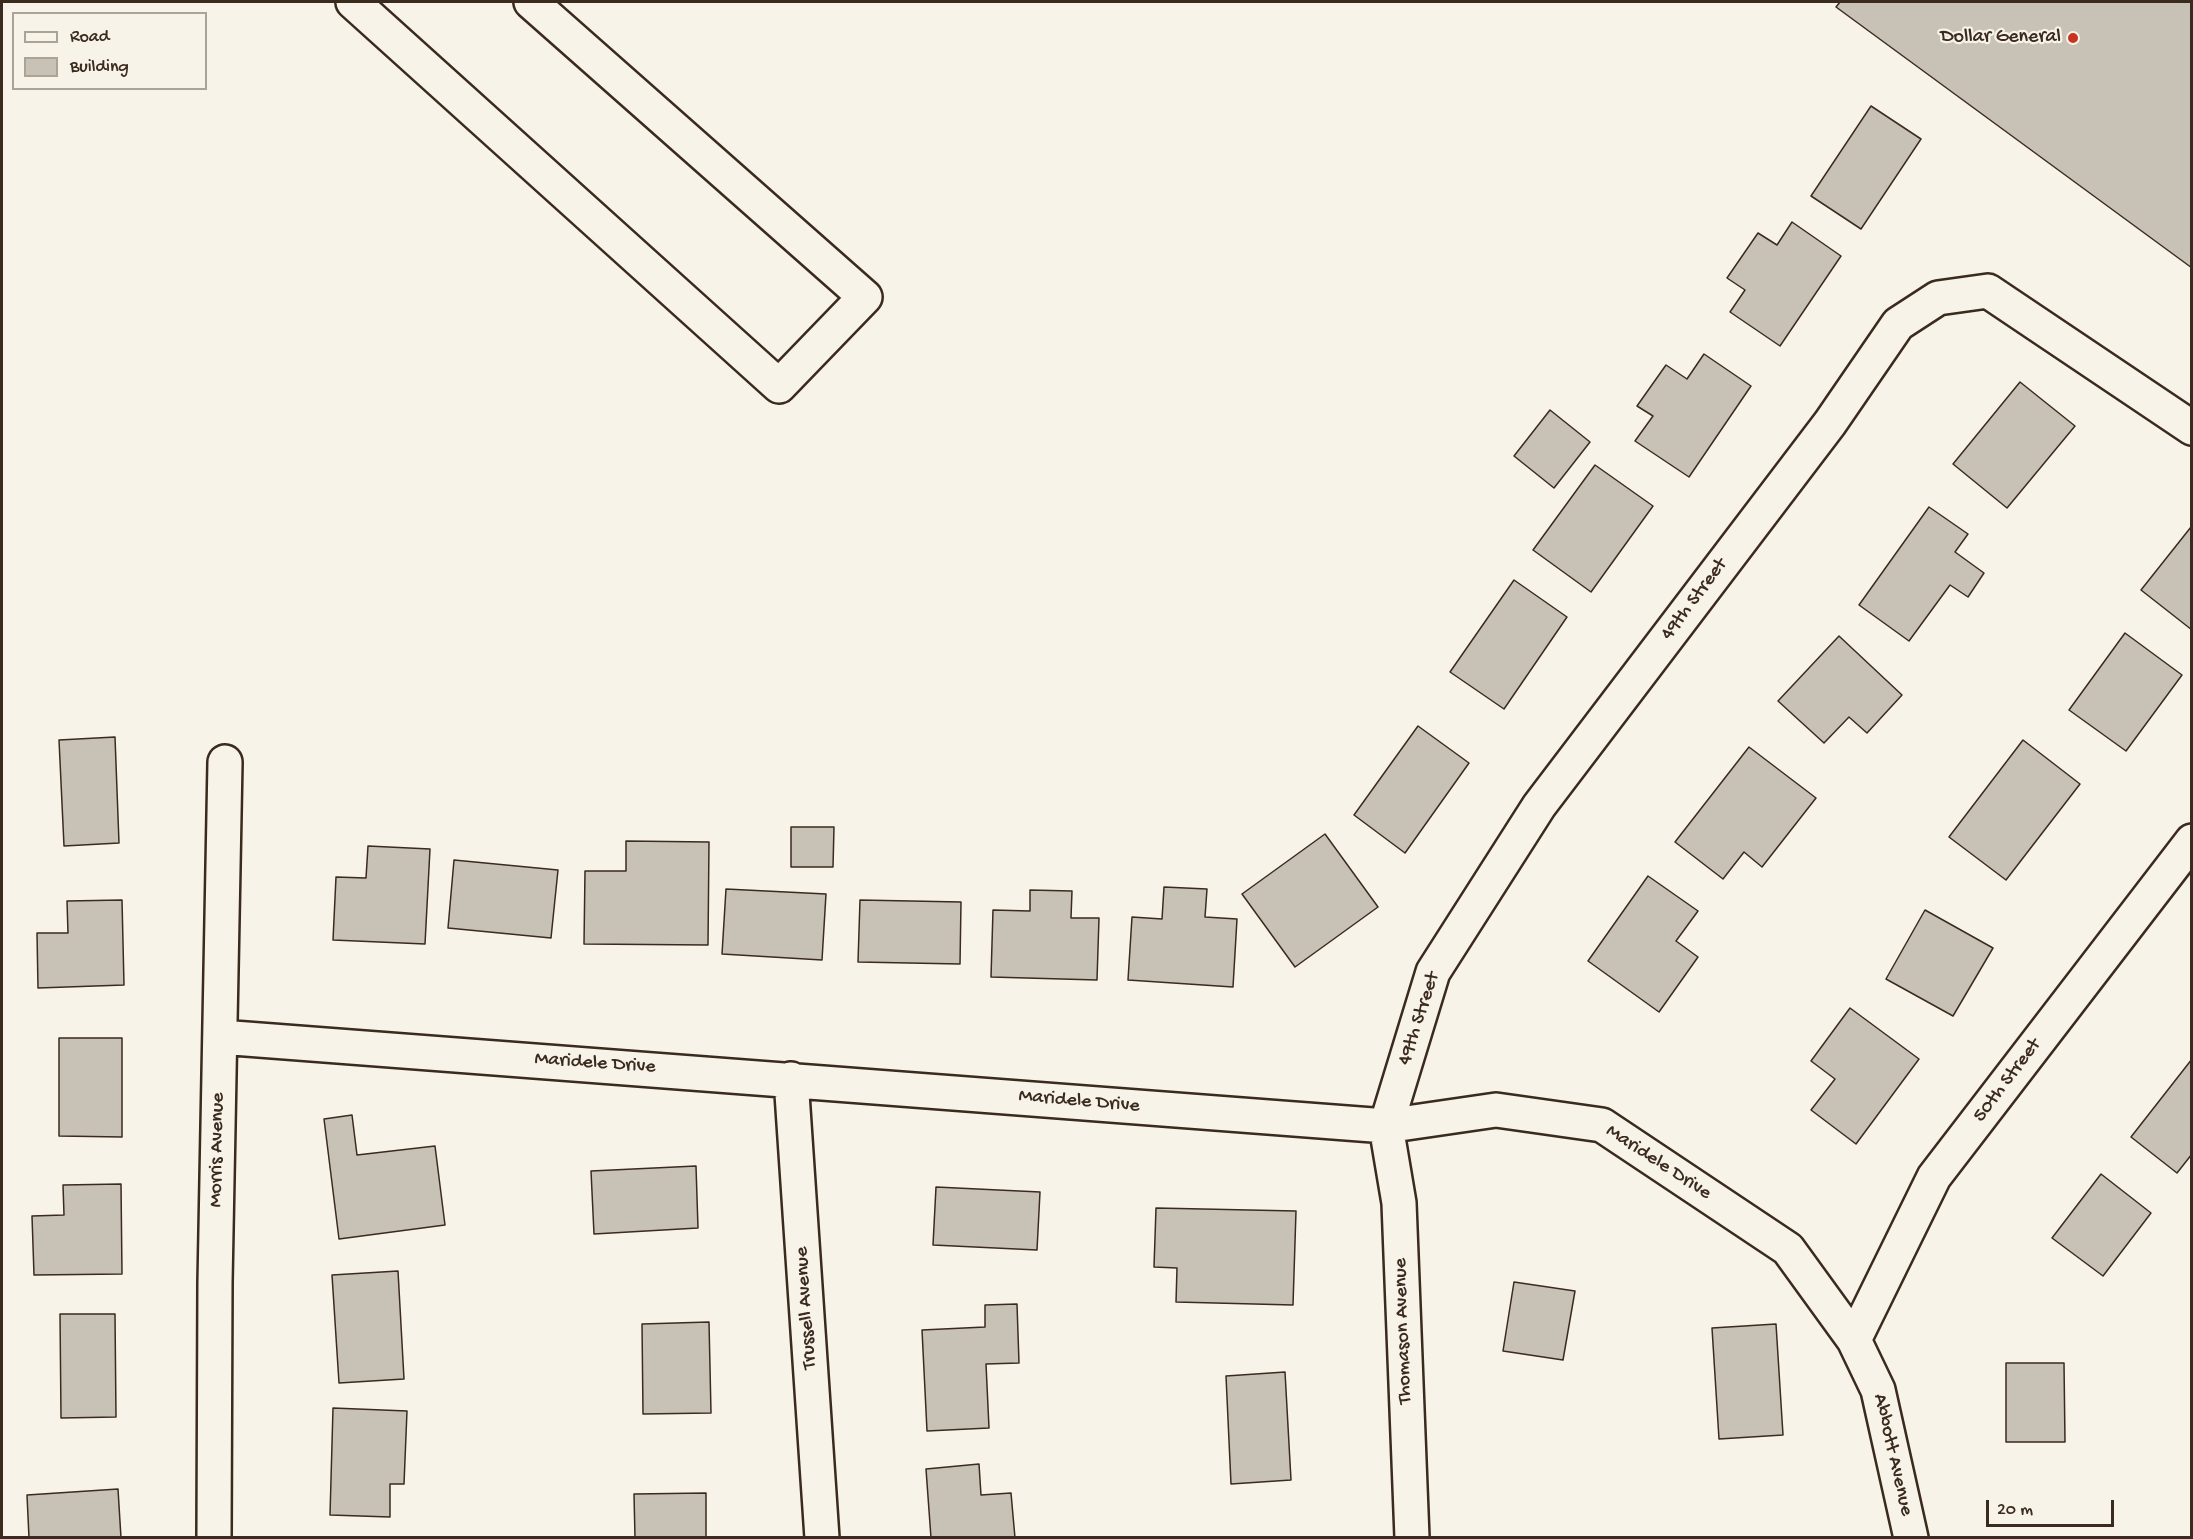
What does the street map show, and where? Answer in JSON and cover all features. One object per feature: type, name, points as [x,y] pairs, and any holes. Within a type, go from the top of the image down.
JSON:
[{"type":"street","points":[[353,2],[779,386],[865,297],[531,2]]},
{"type":"street","name":"49th Street","points":[[1386,1126],[1433,972],[1539,806],[1830,423],[1898,324],[1938,298],[1988,291],[2192,428]]},
{"type":"street","name":"Morris Avenue","points":[[214,1538],[215,1293],[225,762]]},
{"type":"street","name":"50th Street","points":[[1854,1340],[1935,1177],[2192,841]]},
{"type":"street","name":"Maridele Drive","points":[[220,1036],[1386,1126],[1496,1110],[1602,1125],[1788,1249],[1854,1340]]},
{"type":"street","name":"Trussell Avenue","points":[[791,1079],[822,1538]]},
{"type":"street","name":"Thomason Avenue","points":[[1386,1126],[1399,1203],[1412,1538]]},
{"type":"street","name":"Abbott Avenue","points":[[1854,1340],[1878,1390],[1911,1538]]},
{"type":"building","points":[[1840,2],[2192,2],[2192,268],[1836,7]]},
{"type":"building","points":[[1871,106],[1921,139],[1861,229],[1811,196]]},
{"type":"building","points":[[1792,222],[1841,256],[1780,346],[1730,312],[1745,290],[1727,278],[1758,233],[1777,245]]},
{"type":"building","points":[[1704,354],[1751,386],[1689,477],[1635,441],[1653,416],[1637,406],[1666,365],[1687,379]]},
{"type":"building","points":[[2020,382],[2075,426],[2007,508],[1953,464]]},
{"type":"building","points":[[1550,410],[1590,442],[1554,488],[1514,456]]},
{"type":"building","points":[[1595,465],[1653,506],[1591,592],[1533,550]]},
{"type":"building","points":[[1929,507],[1968,534],[1955,552],[1984,573],[1968,597],[1950,585],[1909,641],[1859,605]]},
{"type":"building","points":[[2192,528],[2192,630],[2141,590]]},
{"type":"building","points":[[1514,580],[1567,617],[1504,709],[1450,672]]},
{"type":"building","points":[[2125,633],[2182,675],[2126,751],[2069,710]]},
{"type":"building","points":[[1839,636],[1902,695],[1867,733],[1849,717],[1824,743],[1778,701]]},
{"type":"building","points":[[1418,726],[1469,763],[1405,853],[1354,815]]},
{"type":"building","points":[[115,737],[119,843],[64,846],[59,740]]},
{"type":"building","points":[[2023,740],[2080,784],[2006,880],[1949,837]]},
{"type":"building","points":[[1749,747],[1816,798],[1762,867],[1744,852],[1723,879],[1675,842]]},
{"type":"building","points":[[791,827],[834,827],[833,867],[791,867]]},
{"type":"building","points":[[1325,834],[1378,907],[1295,967],[1242,894]]},
{"type":"building","points":[[626,841],[709,842],[708,945],[584,944],[585,871],[626,871]]},
{"type":"building","points":[[368,846],[430,849],[425,944],[333,940],[336,877],[366,878]]},
{"type":"building","points":[[454,860],[558,870],[551,938],[448,928]]},
{"type":"building","points":[[1648,876],[1698,911],[1676,941],[1698,957],[1659,1012],[1588,961]]},
{"type":"building","points":[[1164,887],[1207,889],[1205,917],[1237,919],[1233,987],[1128,980],[1132,917],[1162,919]]},
{"type":"building","points":[[726,889],[826,894],[822,960],[722,954]]},
{"type":"building","points":[[1030,890],[1072,891],[1071,918],[1099,918],[1097,980],[991,977],[993,910],[1030,911]]},
{"type":"building","points":[[122,900],[124,985],[38,988],[37,933],[68,933],[67,901]]},
{"type":"building","points":[[860,900],[961,902],[960,964],[858,962]]},
{"type":"building","points":[[1925,910],[1993,948],[1953,1016],[1886,979]]},
{"type":"building","points":[[1850,1008],[1919,1059],[1856,1144],[1811,1110],[1835,1079],[1811,1061]]},
{"type":"building","points":[[59,1038],[122,1038],[122,1137],[59,1136]]},
{"type":"building","points":[[2192,1059],[2192,1154],[2177,1173],[2131,1137]]},
{"type":"building","points":[[352,1115],[357,1155],[435,1146],[445,1225],[339,1239],[324,1119]]},
{"type":"building","points":[[696,1166],[698,1228],[594,1234],[591,1171]]},
{"type":"building","points":[[2101,1174],[2151,1213],[2103,1276],[2052,1238]]},
{"type":"building","points":[[121,1184],[122,1274],[34,1275],[32,1216],[64,1215],[63,1185]]},
{"type":"building","points":[[936,1187],[1040,1192],[1037,1250],[933,1245]]},
{"type":"building","points":[[1156,1208],[1296,1211],[1293,1305],[1176,1302],[1177,1268],[1154,1267]]},
{"type":"building","points":[[398,1271],[404,1379],[339,1383],[332,1275]]},
{"type":"building","points":[[1514,1282],[1575,1291],[1563,1360],[1503,1351]]},
{"type":"building","points":[[1017,1304],[1019,1363],[986,1364],[989,1428],[927,1431],[922,1330],[985,1327],[985,1305]]},
{"type":"building","points":[[60,1314],[115,1314],[116,1417],[61,1418]]},
{"type":"building","points":[[709,1322],[711,1413],[643,1414],[642,1324]]},
{"type":"building","points":[[1776,1324],[1783,1435],[1719,1439],[1712,1328]]},
{"type":"building","points":[[2006,1363],[2064,1363],[2065,1442],[2006,1442]]},
{"type":"building","points":[[1285,1372],[1291,1480],[1231,1484],[1226,1376]]},
{"type":"building","points":[[333,1408],[407,1411],[404,1484],[390,1484],[390,1517],[330,1515]]},
{"type":"building","points":[[979,1464],[981,1495],[1011,1493],[1015,1538],[931,1538],[926,1469]]},
{"type":"building","points":[[118,1489],[121,1538],[29,1538],[27,1495]]},
{"type":"building","points":[[706,1493],[706,1538],[635,1538],[634,1494]]},
{"type":"place","name":"Dollar General","points":[[2073,38]]}]
